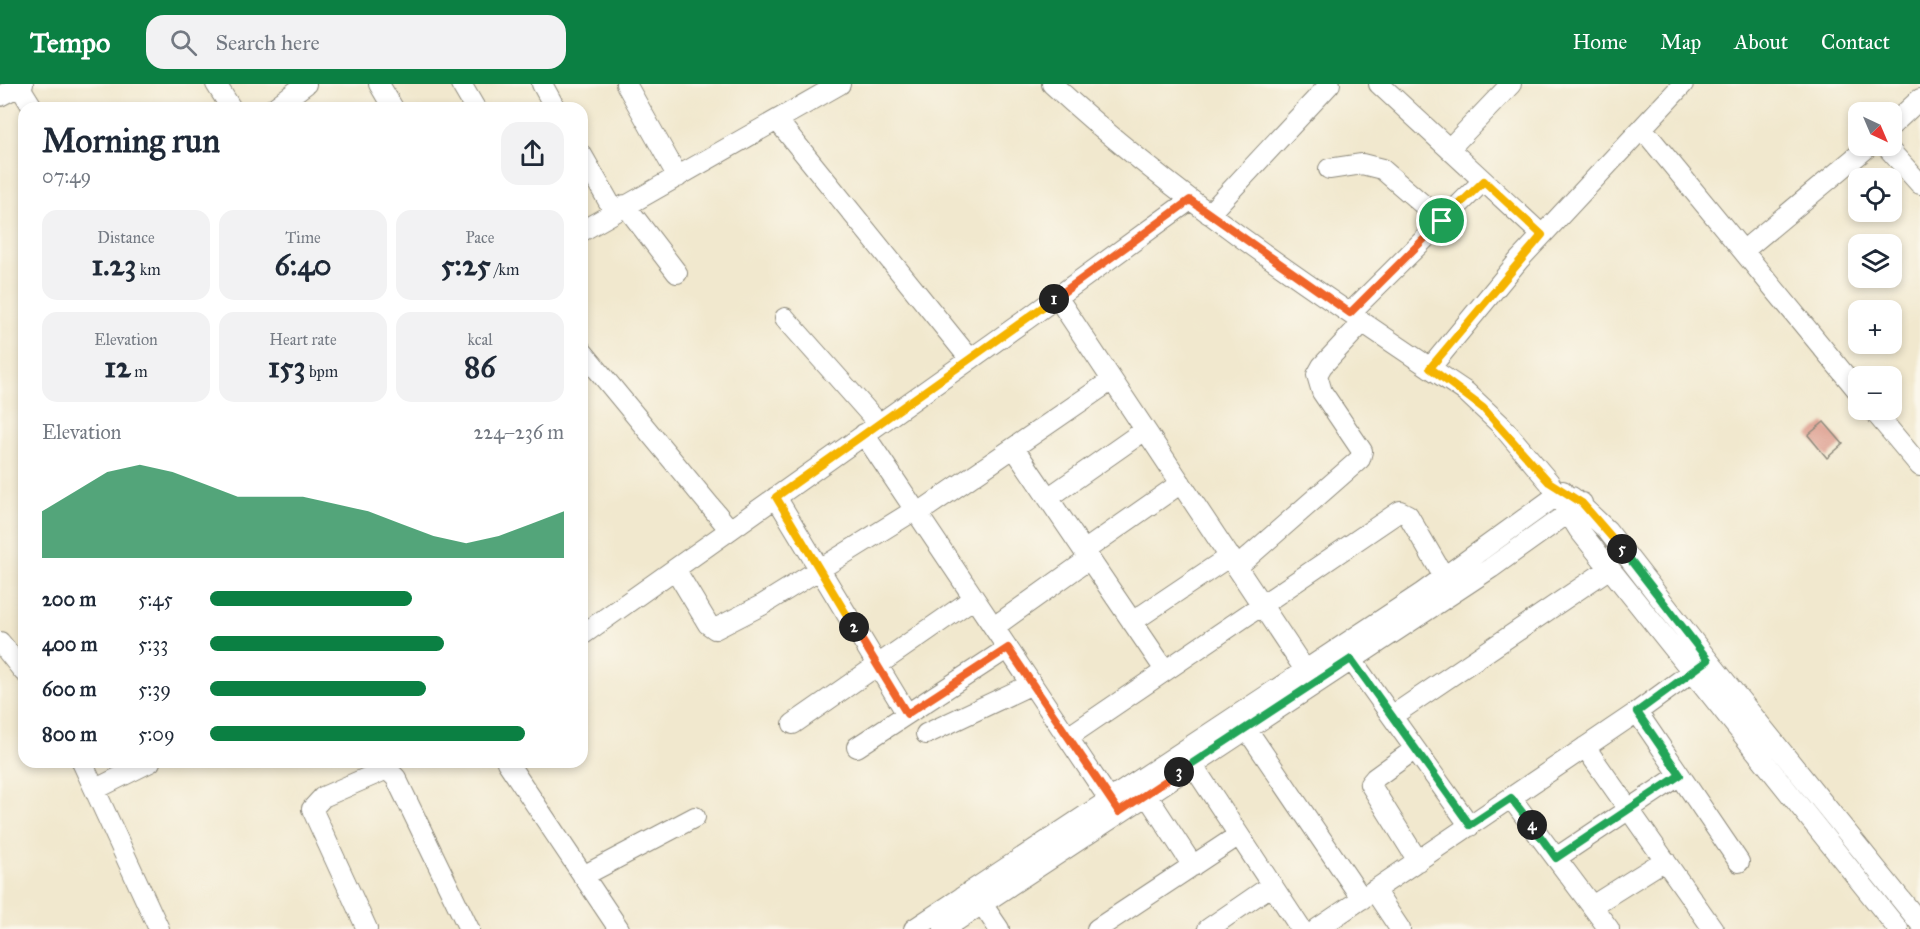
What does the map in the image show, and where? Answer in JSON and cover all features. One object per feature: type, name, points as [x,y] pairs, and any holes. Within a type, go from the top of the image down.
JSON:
[{"type":"street","points":[[216,84],[227,102]]},
{"type":"street","points":[[379,84],[390,102]]},
{"type":"street","points":[[462,84],[472,102]]},
{"type":"street","points":[[626,84],[678,177]]},
{"type":"street","points":[[588,227],[840,84]]},
{"type":"street","points":[[1052,84],[1099,127],[1190,200],[1430,368],[1483,408],[1575,509],[1610,568],[1701,665],[1920,922]]},
{"type":"street","points":[[1209,214],[1330,84]]},
{"type":"street","points":[[1379,84],[1542,235]]},
{"type":"street","points":[[1449,149],[1511,84]]},
{"type":"street","points":[[1430,368],[1542,235],[1683,84]]},
{"type":"street","points":[[0,96],[20,85],[30,102]]},
{"type":"street","points":[[287,102],[302,95]]},
{"type":"street","points":[[1902,116],[1920,99]]},
{"type":"street","points":[[777,120],[970,359]]},
{"type":"street","points":[[1642,128],[1848,379]]},
{"type":"street","points":[[1743,251],[1857,156]]},
{"type":"street","points":[[1895,156],[1920,184]]},
{"type":"street","points":[[588,163],[620,208],[677,273]]},
{"type":"street","points":[[1329,169],[1362,164],[1382,169],[1442,221]]},
{"type":"street","points":[[1132,621],[1233,562],[1360,459],[1362,451],[1322,392],[1317,375],[1357,317],[1442,221],[1484,181]]},
{"type":"street","points":[[588,631],[1190,200]]},
{"type":"street","points":[[1057,297],[1310,676]]},
{"type":"street","points":[[785,318],[872,429],[916,512],[1114,805]]},
{"type":"street","points":[[588,358],[730,530]]},
{"type":"street","points":[[675,569],[708,624],[715,629],[819,571],[916,512],[1112,380]]},
{"type":"street","points":[[1882,420],[1920,466]]},
{"type":"street","points":[[1048,498],[1145,430]]},
{"type":"street","points":[[1014,448],[1165,670]]},
{"type":"street","points":[[994,627],[1181,483]]},
{"type":"street","points":[[944,929],[982,904],[1114,805],[1146,794],[1246,728],[1310,676],[1557,490]]},
{"type":"street","points":[[776,497],[907,714]]},
{"type":"street","points":[[914,929],[1114,805],[1310,676],[1351,659],[1575,509]]},
{"type":"street","points":[[1575,509],[1607,530],[1701,665],[1898,929]]},
{"type":"street","points":[[1068,738],[1400,511],[1408,515],[1444,577]]},
{"type":"street","points":[[1392,716],[1610,568]]},
{"type":"street","points":[[793,724],[974,598]]},
{"type":"street","points":[[0,642],[18,664]]},
{"type":"street","points":[[857,747],[1008,648]]},
{"type":"street","points":[[1351,659],[1470,825]]},
{"type":"street","points":[[1317,929],[1637,712],[1701,665]]},
{"type":"street","points":[[926,734],[1032,684]]},
{"type":"street","points":[[1637,712],[1739,862]]},
{"type":"street","points":[[1246,728],[1368,895],[1400,929]]},
{"type":"street","points":[[1585,747],[1713,929]]},
{"type":"street","points":[[1415,749],[1370,784],[1418,861]]},
{"type":"street","points":[[1192,764],[1301,929]]},
{"type":"street","points":[[85,768],[159,929]]},
{"type":"street","points":[[96,789],[138,768]]},
{"type":"street","points":[[511,768],[619,929]]},
{"type":"street","points":[[367,929],[312,809],[323,797],[387,769],[396,778],[469,929]]},
{"type":"street","points":[[1556,858],[1680,775]]},
{"type":"street","points":[[1146,794],[1193,866]]},
{"type":"street","points":[[1511,798],[1609,929]]},
{"type":"street","points":[[583,876],[695,817]]},
{"type":"street","points":[[1097,929],[1239,835]]},
{"type":"street","points":[[1592,906],[1665,860]]},
{"type":"street","points":[[1208,929],[1272,885]]},
{"type":"street","points":[[982,904],[999,929]]},
{"type":"building","points":[[1824,422],[1843,444],[1827,458],[1808,435]]},
{"type":"route","points":[[1484,181],[1542,235],[1430,368],[1466,392],[1501,425],[1549,482],[1582,503],[1594,515],[1708,660],[1637,712],[1680,775],[1556,858],[1511,798],[1470,825],[1351,659],[1119,812],[1008,648],[907,714],[776,497],[1190,200],[1350,313],[1442,221],[1484,181]]}]
